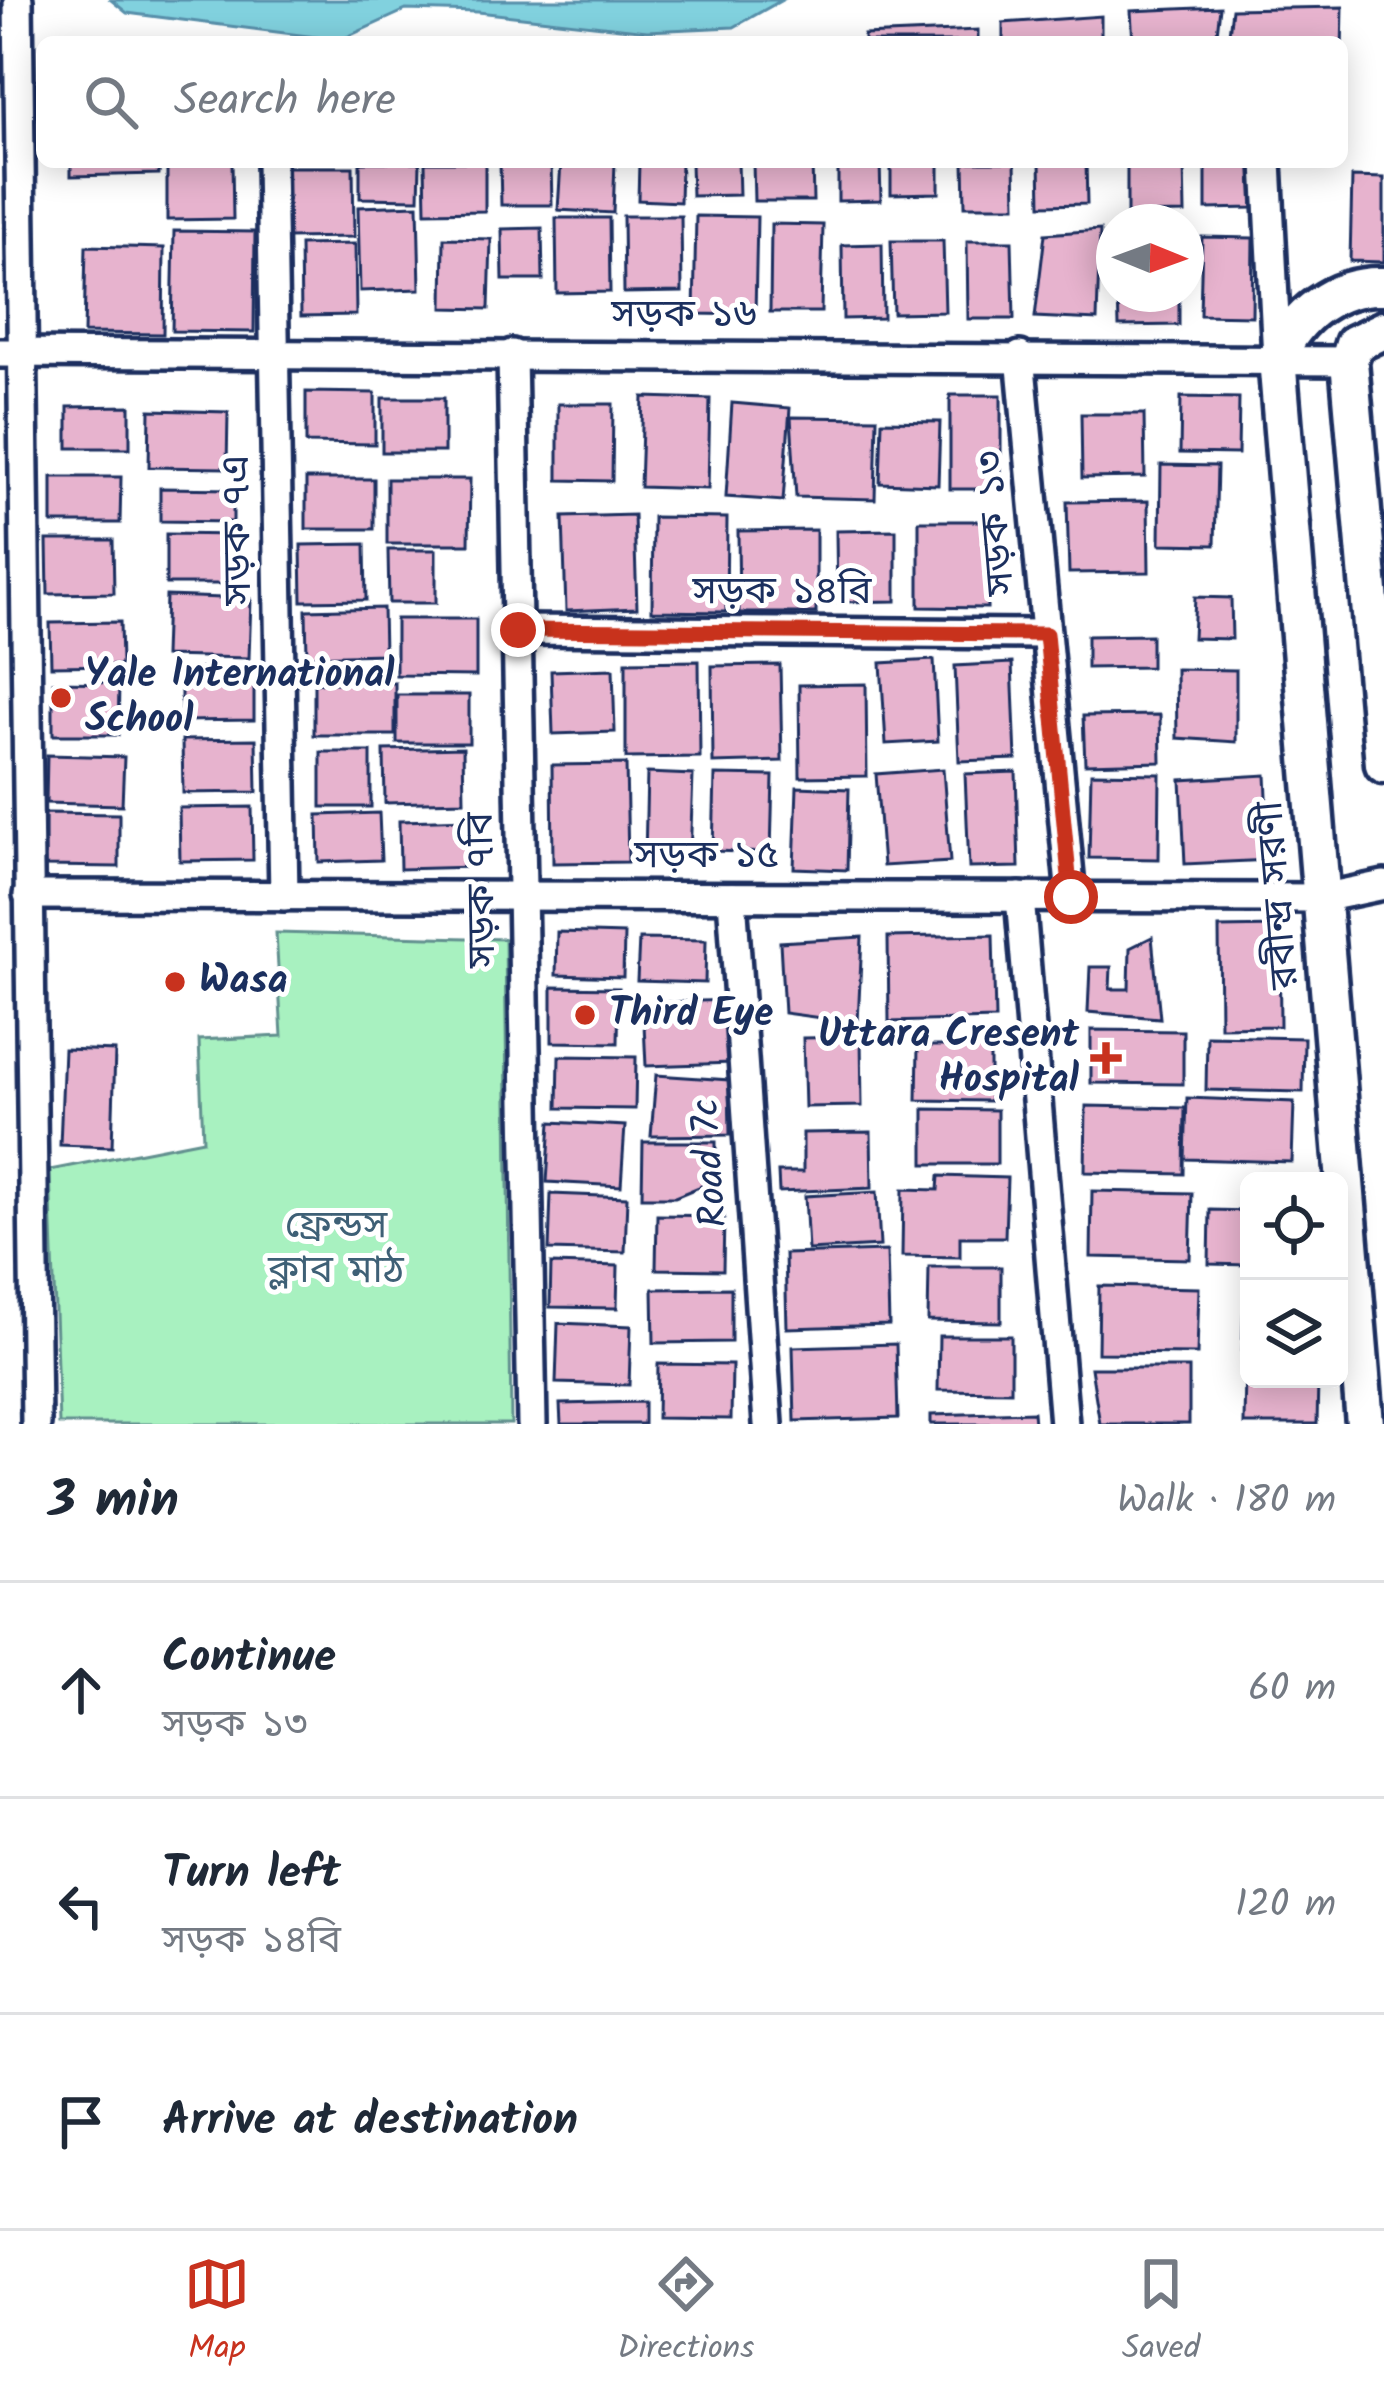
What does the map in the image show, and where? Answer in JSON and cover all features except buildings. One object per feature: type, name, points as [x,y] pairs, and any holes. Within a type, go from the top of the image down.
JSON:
[{"type":"street","points":[[18,0],[10,353],[13,860],[28,895],[35,1424]]},
{"type":"street","name":"সড়ক ৭এ","points":[[271,168],[284,896]]},
{"type":"street","points":[[1268,168],[1277,358]]},
{"type":"street","points":[[1277,358],[1288,334],[1313,309],[1340,292],[1384,286]]},
{"type":"street","points":[[1384,330],[1354,344],[1348,361],[1377,595],[1384,764]]},
{"type":"street","name":"সড়ক ১৬","points":[[10,353],[1348,361]]},
{"type":"street","name":"সড়ক ৭বি","points":[[512,354],[532,1424]]},
{"type":"street","name":"সড়ক ১৩","points":[[1020,356],[1071,897]]},
{"type":"street","name":"রবীন্দ্র সরণী","points":[[1277,358],[1365,1424]]},
{"type":"street","name":"সড়ক ১৪বি","points":[[518,630],[1046,634]]},
{"type":"street","name":"সড়ক ১৫","points":[[28,895],[1322,898],[1384,885]]},
{"type":"street","name":"Road 7c","points":[[732,896],[767,1424]]},
{"type":"street","points":[[1020,897],[1064,1424]]},
{"type":"green space","name":"ফ্রেন্ডস ক্লাব মাঠ","points":[[276,933],[505,939],[511,1424],[59,1424],[50,1170],[203,1140],[199,1040],[282,1036]]},
{"type":"water","points":[[111,0],[782,0],[734,27],[647,31],[478,12],[406,10],[349,36],[308,36],[127,13]]},
{"type":"place","name":"Yale International School","points":[[61,698]]},
{"type":"place","name":"Wasa","points":[[175,982]]},
{"type":"place","name":"Third Eye","points":[[585,1015]]},
{"type":"place","name":"Uttara Cresent Hospital","points":[[1106,1058]]},
{"type":"route","points":[[518,630],[1046,634],[1071,897]]}]
